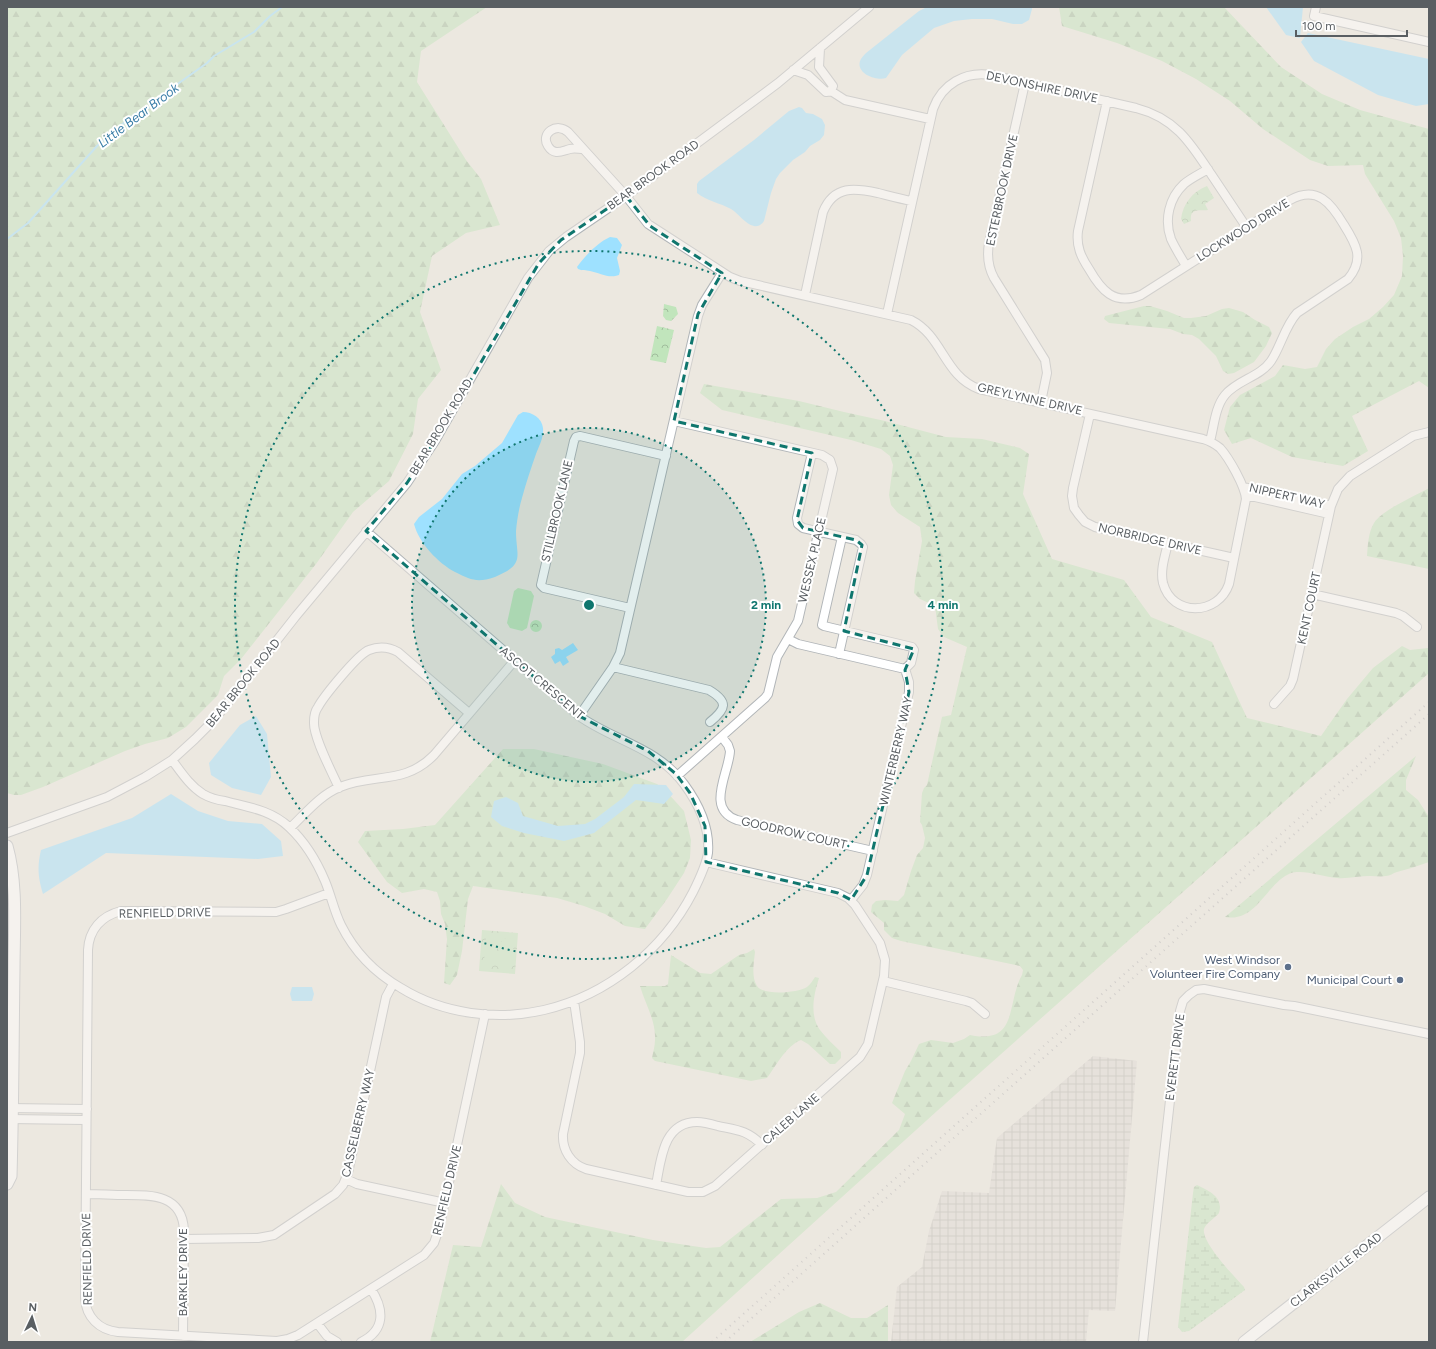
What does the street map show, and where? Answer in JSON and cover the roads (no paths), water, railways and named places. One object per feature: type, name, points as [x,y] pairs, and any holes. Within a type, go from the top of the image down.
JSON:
[{"type":"street","name":"BEAR BROOK ROAD","points":[[7,833],[107,797],[145,777],[172,760],[184,750],[215,719],[296,616],[407,482],[435,441],[528,278],[539,263],[561,240],[626,196],[793,70],[869,7]]},
{"type":"street","points":[[1316,7],[1314,16],[1429,42]]},
{"type":"street","points":[[820,48],[819,67],[833,86],[831,91]]},
{"type":"street","points":[[793,70],[808,75],[826,92],[831,91],[845,100],[930,119]]},
{"type":"street","name":"DEVONSHIRE DRIVE","points":[[887,314],[934,105],[950,84],[970,75],[982,74],[1147,111],[1169,122],[1187,139],[1247,228]]},
{"type":"street","name":"ESTERBROOK DRIVE","points":[[1025,83],[989,243],[988,256],[990,269],[994,278],[1045,360],[1047,373],[1040,402]]},
{"type":"street","name":"LOCKWOOD DRIVE","points":[[1107,102],[1078,234],[1078,246],[1082,258],[1100,287],[1110,294],[1121,298],[1130,298],[1141,294],[1295,198],[1306,195],[1315,196],[1326,201],[1336,211],[1355,244],[1357,261],[1354,272],[1346,281],[1295,315],[1273,358],[1266,366],[1225,395],[1219,406],[1210,441]]},
{"type":"street","name":"GREYLYNNE DRIVE","points":[[583,149],[626,196],[644,221],[722,273],[740,281],[911,320],[924,329],[933,339],[953,370],[968,383],[979,389],[1210,441]]},
{"type":"street","points":[[1186,266],[1171,239],[1168,226],[1168,213],[1172,200],[1182,186],[1208,169]]},
{"type":"street","points":[[805,295],[823,212],[832,197],[842,191],[856,189],[912,201]]},
{"type":"street","points":[[579,716],[614,666],[620,653],[698,314],[722,273]]},
{"type":"street","name":"NORBRIDGE DRIVE","points":[[1090,414],[1072,491],[1073,502],[1077,513],[1085,522],[1095,527],[1234,558]]},
{"type":"street","name":"WESSEX PLACE","points":[[674,421],[827,457],[831,462],[833,469],[798,621],[777,657],[768,695],[677,776]]},
{"type":"street","name":"KENT COURT","points":[[1274,704],[1293,681],[1330,510],[1338,489],[1348,478],[1413,436],[1429,432]]},
{"type":"street","name":"STILLBROOK LANE","points":[[630,608],[542,587],[541,582],[551,537],[576,437],[580,436],[666,456]]},
{"type":"street","points":[[1168,543],[1162,570],[1163,584],[1172,599],[1188,607],[1194,608],[1205,607],[1214,603],[1220,598],[1228,587],[1246,496],[1243,487],[1222,451],[1210,441]]},
{"type":"street","points":[[812,453],[797,520],[798,524],[801,527],[818,532],[858,541],[862,544],[863,549],[839,654]]},
{"type":"street","name":"NIPPERT WAY","points":[[1243,487],[1330,510]]},
{"type":"street","name":"NIPPERT WAY","points":[[1246,496],[1330,510]]},
{"type":"street","name":"ASCOT CRESCENT","points":[[172,760],[192,785],[204,794],[213,798],[262,810],[276,817],[290,828],[314,859],[324,879],[340,923],[351,942],[365,960],[393,984],[413,996],[438,1006],[463,1012],[511,1015],[530,1013],[574,1001],[618,977],[637,962],[669,929],[686,905],[706,862],[708,846],[705,826],[690,793],[677,776],[658,758],[648,751],[596,726],[579,716],[366,531]]},
{"type":"street","points":[[788,639],[798,644],[905,669],[911,662],[914,650],[912,647],[824,626],[822,623],[842,537]]},
{"type":"street","points":[[1312,594],[1396,613],[1403,616],[1417,627]]},
{"type":"street","points":[[339,788],[316,736],[314,719],[319,705],[355,660],[364,652],[373,648],[382,647],[398,652],[469,713]]},
{"type":"street","points":[[290,828],[321,798],[339,788],[354,783],[402,775],[416,769],[434,755],[515,660]]},
{"type":"street","points":[[614,666],[710,690],[721,700],[723,706],[721,713],[710,722]]},
{"type":"street","name":"WINTERBERRY WAY","points":[[851,900],[864,883],[873,851],[910,692],[905,669]]},
{"type":"street","name":"GOODROW COURT","points":[[722,737],[728,745],[730,753],[720,795],[720,801],[723,808],[729,815],[738,820],[873,851]]},
{"type":"street","points":[[7,846],[11,860],[13,880],[10,1108],[11,1176],[7,1184]]},
{"type":"street","points":[[706,862],[838,893],[851,900]]},
{"type":"street","name":"RENFIELD DRIVE","points":[[329,893],[278,911],[124,911],[111,914],[100,922],[92,934],[88,950],[85,1298],[86,1306],[91,1317],[99,1325],[112,1332],[281,1340],[295,1337],[421,1257],[434,1243],[438,1232],[485,1014]]},
{"type":"street","name":"CALEB LANE","points":[[574,1001],[580,1049],[564,1131],[563,1139],[566,1151],[574,1162],[584,1168],[693,1193],[708,1190],[762,1145],[863,1054],[868,1044],[883,981],[885,964],[882,948],[851,900]]},
{"type":"street","points":[[883,981],[966,1001],[985,1014]]},
{"type":"street","name":"CASSELBERRY WAY","points":[[184,1239],[256,1238],[271,1236],[282,1231],[331,1198],[340,1189],[346,1179],[386,997],[393,984]]},
{"type":"street","name":"EVERETT DRIVE","points":[[1143,1342],[1180,1012],[1183,1001],[1196,990],[1210,989],[1429,1034]]},
{"type":"street","points":[[10,1108],[86,1109]]},
{"type":"street","points":[[10,1119],[86,1120]]},
{"type":"street","points":[[656,1185],[665,1142],[672,1133],[683,1124],[700,1122],[740,1131],[752,1135],[762,1145]]},
{"type":"street","points":[[346,1179],[358,1184],[445,1203]]},
{"type":"street","name":"BARKLEY DRIVE","points":[[86,1194],[150,1195],[165,1199],[174,1206],[181,1215],[184,1227],[183,1336]]},
{"type":"street","name":"CLARKSVILLE ROAD","points":[[1244,1342],[1429,1197]]},
{"type":"street","points":[[361,1342],[367,1339],[374,1332],[380,1318],[379,1303],[371,1289]]},
{"type":"street","points":[[318,1323],[327,1336],[336,1342]]},
{"type":"water","points":[[927,7],[1032,7],[1032,9],[1029,20],[1022,24],[1013,24],[992,19],[972,19],[954,21],[934,28],[902,55],[886,78],[882,79],[868,76],[861,70],[860,60],[864,55],[919,11]]},
{"type":"water","points":[[1266,7],[1303,7],[1300,38],[1286,35]]},
{"type":"water","points":[[1308,33],[1429,59],[1429,104],[1416,106],[1378,95],[1314,61],[1301,42]]},
{"type":"water","points":[[799,107],[806,113],[813,114],[822,119],[825,125],[824,135],[820,140],[793,160],[780,173],[771,193],[764,221],[759,226],[751,225],[731,209],[697,193],[697,184],[699,181],[754,140],[789,111]]},
{"type":"water","points":[[610,237],[617,238],[622,245],[617,258],[620,271],[619,275],[608,276],[578,269],[577,267],[592,250]]},
{"type":"water","points":[[523,412],[533,414],[541,421],[543,435],[527,481],[519,510],[516,531],[517,559],[511,568],[495,577],[483,580],[470,579],[449,568],[436,558],[420,538],[414,524],[419,517],[442,499],[462,474],[475,466],[502,443],[518,415]]},
{"type":"water","points":[[573,643],[578,650],[566,657],[569,662],[563,666],[560,661],[555,664],[551,657],[555,654],[555,649],[559,648],[562,650]]},
{"type":"water","points":[[256,716],[267,734],[271,777],[261,795],[232,788],[211,775],[209,763],[240,725]]},
{"type":"water","points":[[634,784],[666,785],[673,794],[664,804],[636,800],[594,833],[564,841],[524,833],[502,826],[491,817],[494,801],[506,797],[518,803],[523,816],[558,826],[585,824],[595,819],[624,797]]},
{"type":"water","points":[[171,794],[198,811],[228,821],[262,824],[281,841],[283,856],[258,859],[106,853],[43,894],[39,872],[41,850],[132,818]]},
{"type":"water","points":[[292,987],[312,987],[314,994],[312,1001],[292,1001],[290,994]]},
{"type":"waterway","name":"Little Bear Brook","points":[[7,239],[28,223],[97,146],[115,130],[135,114],[149,108],[172,88],[207,63],[214,56],[254,32],[270,16],[282,7]]},
{"type":"railway","points":[[712,1342],[1429,702]]},
{"type":"railway","points":[[725,1342],[1429,714]]},
{"type":"place","name":"West Windsor Volunteer Fire Company","points":[[1288,967]]},
{"type":"place","name":"Municipal Court","points":[[1400,980]]}]
